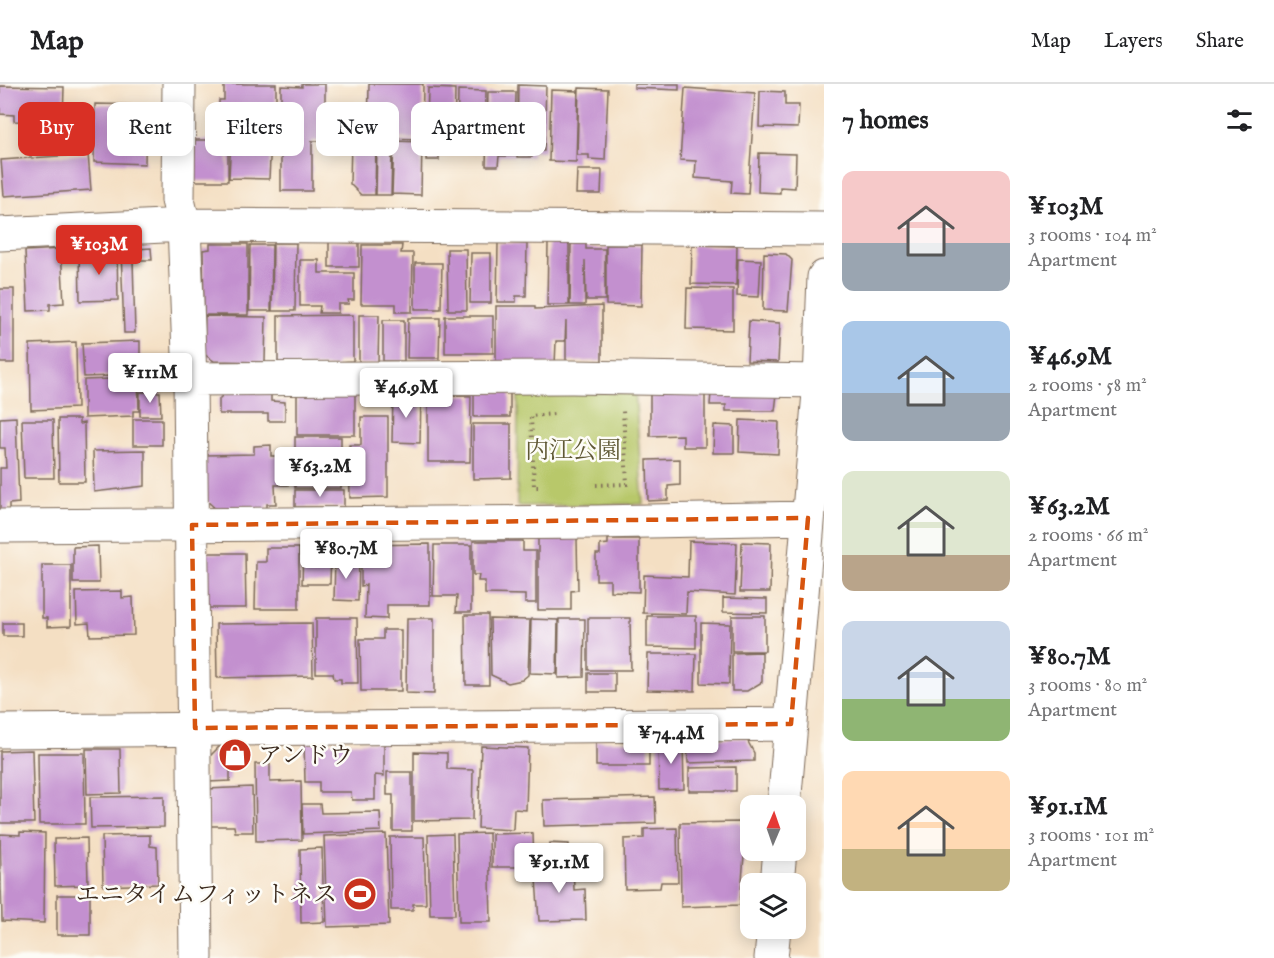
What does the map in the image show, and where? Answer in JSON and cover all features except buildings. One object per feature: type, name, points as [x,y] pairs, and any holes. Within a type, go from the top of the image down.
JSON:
[{"type":"street","points":[[179,84],[178,200],[184,225],[190,379],[196,958]]},
{"type":"street","points":[[0,234],[184,225],[824,229]]},
{"type":"street","points":[[785,795],[820,381],[824,277]]},
{"type":"street","points":[[190,379],[572,377],[820,381]]},
{"type":"street","points":[[0,526],[808,518]]},
{"type":"street","points":[[0,731],[791,724]]},
{"type":"street","points":[[771,958],[773,939]]},
{"type":"path","points":[[546,487],[534,487],[531,416],[571,412],[572,377]]},
{"type":"path","points":[[594,485],[627,484],[623,407],[613,408]]},
{"type":"highlighted area","points":[[808,518],[791,724],[195,728],[192,525]]},
{"type":"green space","name":"内江公園","points":[[635,391],[643,504],[517,506],[518,396]]},
{"type":"place","name":"アンドウ","points":[[235,755]]},
{"type":"place","name":"エニタイムフィットネス","points":[[360,894]]}]
